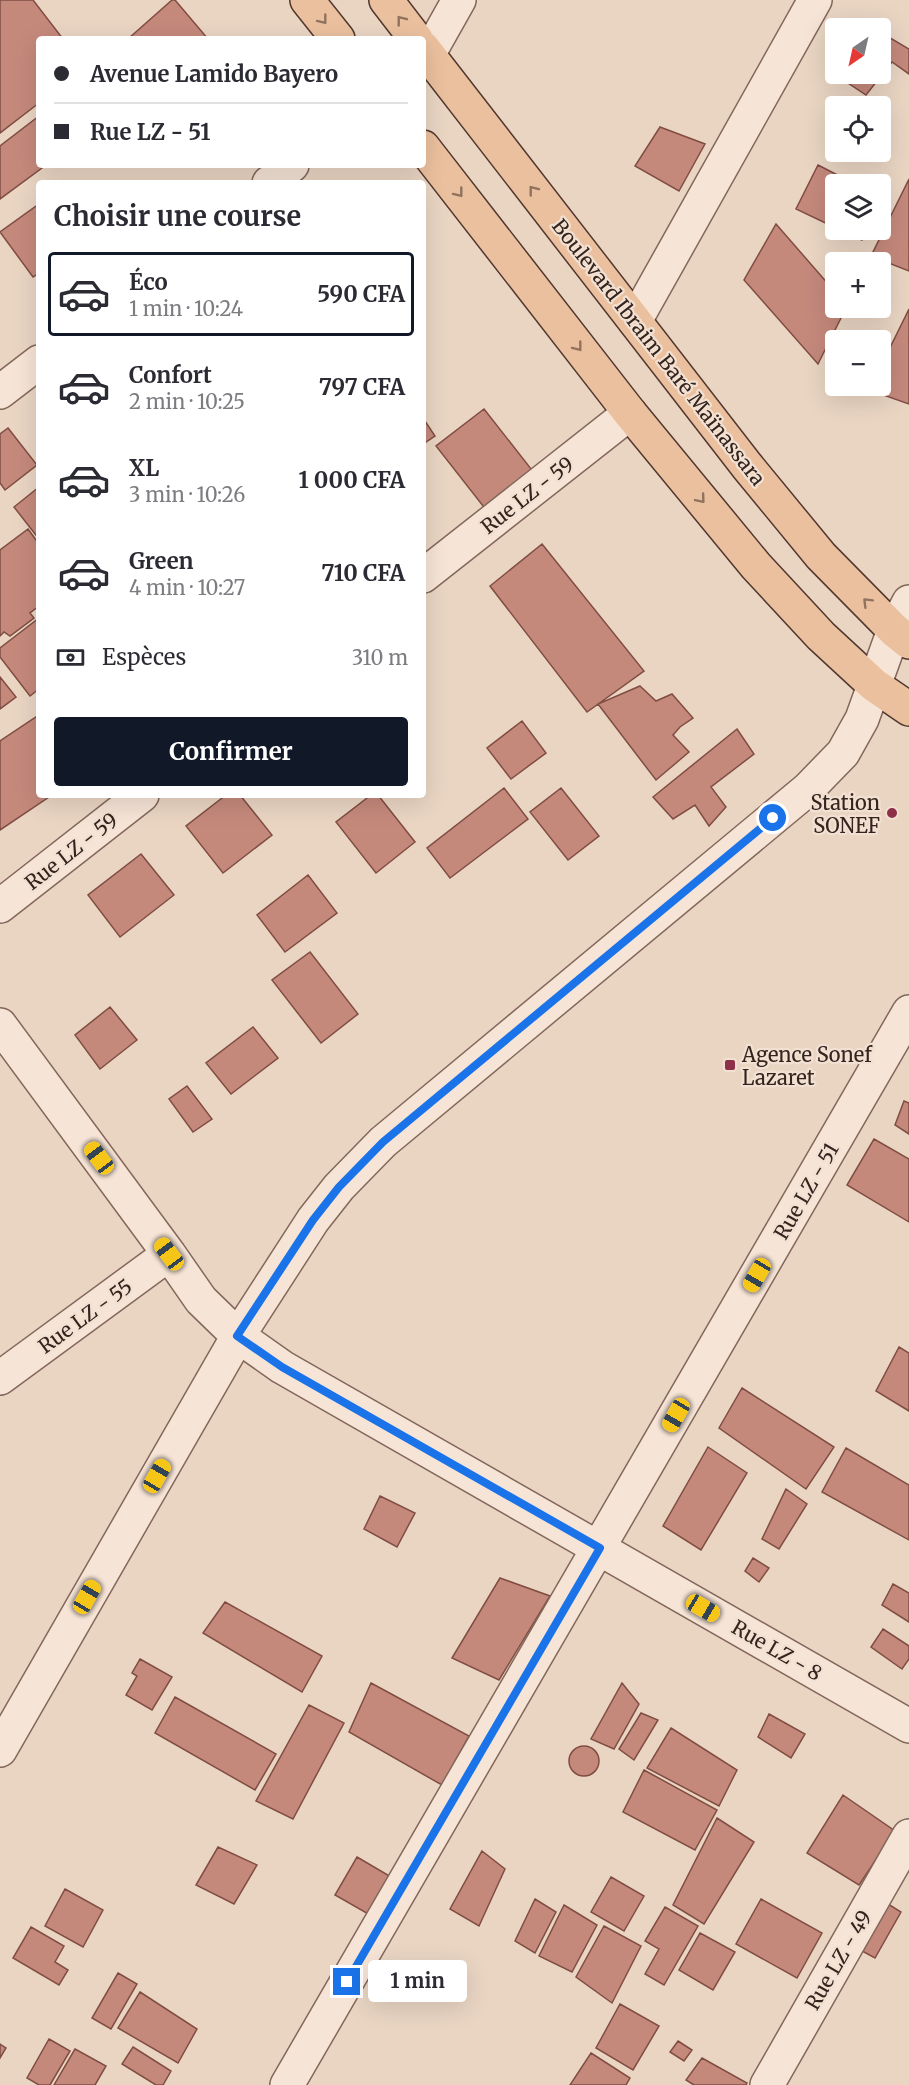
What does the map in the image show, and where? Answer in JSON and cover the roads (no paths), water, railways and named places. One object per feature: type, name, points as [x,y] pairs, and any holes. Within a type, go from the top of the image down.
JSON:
[{"type":"main road","points":[[308,0],[336,36]]},
{"type":"main road","name":"Boulevard Ibraim Baré Maïnassara","points":[[386,0],[413,36]]},
{"type":"main road","name":"Boulevard Ibraim Baré Maïnassara","points":[[426,53],[747,466],[821,556],[904,625]]},
{"type":"main road","points":[[426,151],[630,413],[756,566],[821,636],[874,686],[909,709]]},
{"type":"street","points":[[426,43],[459,0]]},
{"type":"street","points":[[635,321],[815,0]]},
{"type":"street","points":[[273,180],[288,168]]},
{"type":"street","points":[[0,392],[36,364]]},
{"type":"street","name":"Rue LZ - 59","points":[[426,574],[630,413]]},
{"type":"street","points":[[0,1750],[237,1336],[313,1220],[339,1187],[383,1142],[808,789],[843,753],[862,719],[874,686],[904,625]]},
{"type":"street","name":"Rue LZ - 59","points":[[0,906],[138,798]]},
{"type":"street","name":"Rue LZ - 51","points":[[287,2085],[909,1012]]},
{"type":"street","name":"Rue LZ - 8","points":[[0,1025],[201,1300],[237,1336],[282,1367],[909,1726]]},
{"type":"street","name":"Rue LZ - 55","points":[[0,1378],[169,1254]]},
{"type":"street","name":"Rue LZ - 49","points":[[767,2085],[909,1836]]},
{"type":"place","name":"Station SONEF","points":[[892,813]]},
{"type":"place","name":"Agence Sonef Lazaret","points":[[730,1065]]}]
